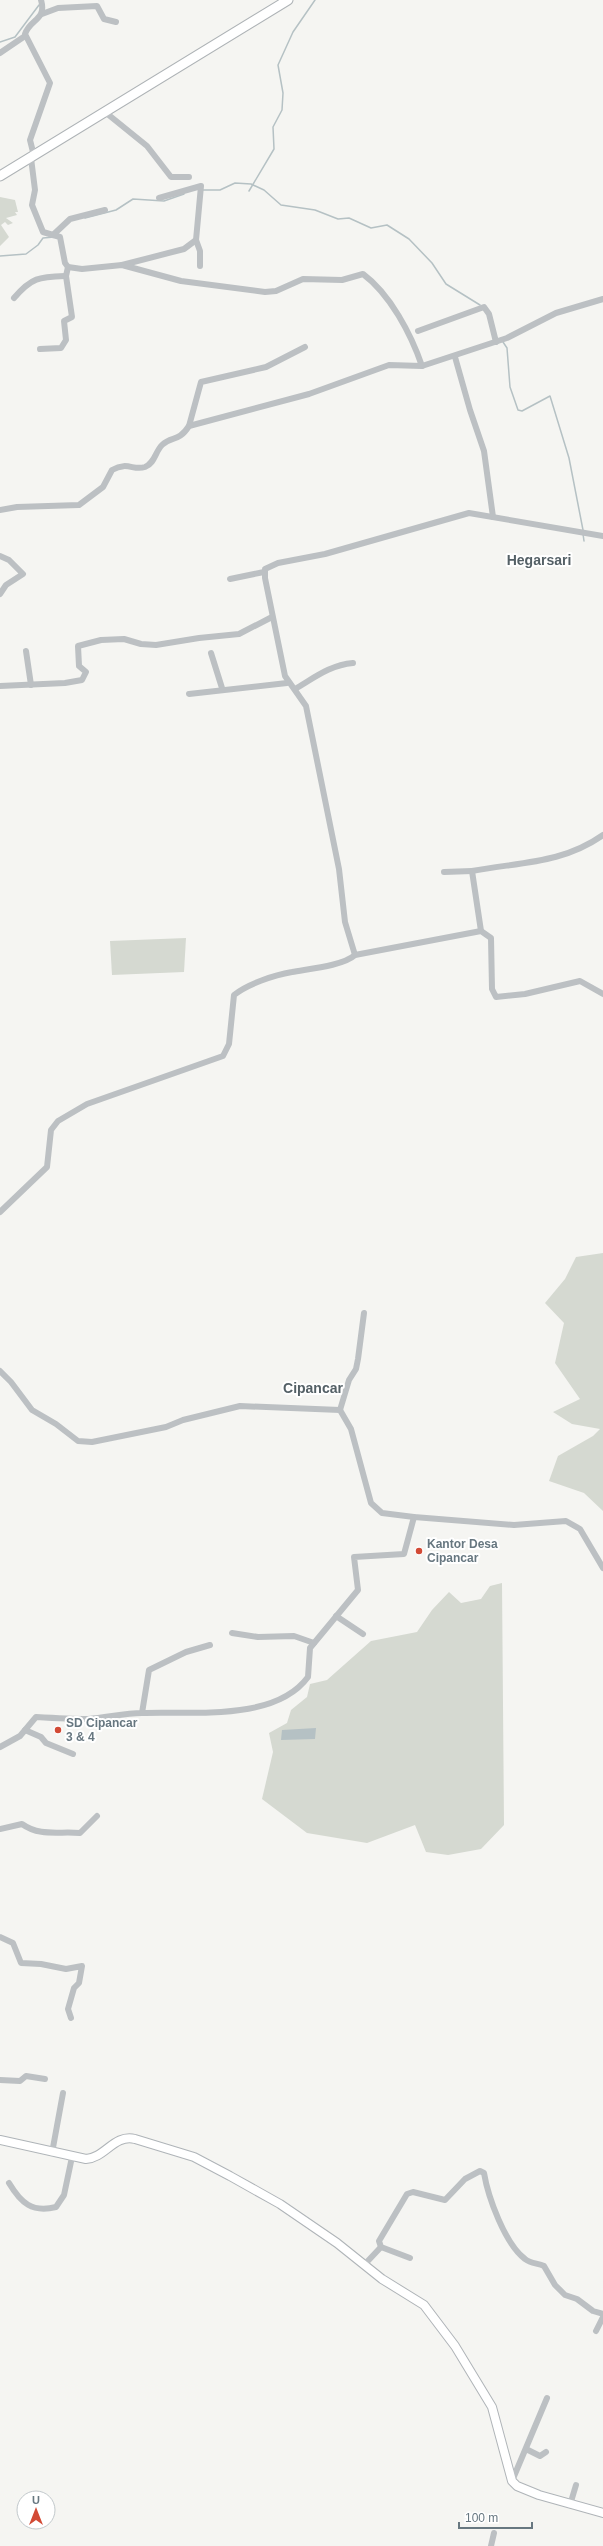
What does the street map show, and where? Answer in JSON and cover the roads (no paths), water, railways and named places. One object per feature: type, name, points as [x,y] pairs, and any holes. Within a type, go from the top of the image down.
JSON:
[{"type":"main road","points":[[0,176],[288,0]]},
{"type":"street","points":[[42,2],[42,14]]},
{"type":"street","points":[[0,53],[25,36],[27,30],[42,14],[58,8],[97,6],[104,19],[116,22]]},
{"type":"street","points":[[25,36],[50,83],[30,140],[35,190],[32,205],[43,232],[55,235]]},
{"type":"street","points":[[105,112],[147,146],[171,177],[189,177]]},
{"type":"street","points":[[159,198],[198,186],[201,189],[196,240],[200,252],[200,266]]},
{"type":"street","points":[[55,235],[70,219],[105,210]]},
{"type":"street","points":[[55,235],[64,263],[68,267],[82,269],[122,265],[184,249],[196,240]]},
{"type":"street","points":[[122,265],[181,281],[265,292],[276,291],[303,279],[342,280],[363,274],[388,301],[408,333],[422,366]]},
{"type":"street","points":[[40,349],[61,348],[66,340],[64,321],[72,317],[66,276],[68,267]]},
{"type":"street","points":[[14,298],[26,284],[35,278],[66,276]]},
{"type":"street","points":[[189,426],[309,394],[389,365],[422,366],[455,357],[497,342],[556,313],[603,299]]},
{"type":"street","points":[[418,331],[484,307],[489,314],[497,342]]},
{"type":"street","points":[[0,510],[17,507],[79,505],[103,487],[112,470],[126,465],[141,468],[146,466],[154,459],[163,444],[183,436],[189,426],[201,382],[266,367],[305,347]]},
{"type":"street","points":[[455,357],[470,410],[484,451],[493,517]]},
{"type":"street","points":[[355,955],[345,922],[339,869],[306,706],[295,689],[287,683],[272,617],[264,572],[267,566],[325,554],[460,514],[469,513],[603,536]]},
{"type":"street","points":[[0,556],[9,560],[23,574],[6,585],[0,594]]},
{"type":"street","points":[[230,579],[264,572]]},
{"type":"street","points":[[0,686],[31,685],[82,680],[86,672],[79,666],[78,646],[87,643],[124,638],[141,644],[156,646],[199,638],[239,634],[272,617]]},
{"type":"street","points":[[26,652],[31,685]]},
{"type":"street","points":[[211,653],[222,688]]},
{"type":"street","points":[[295,689],[319,673],[340,664],[353,663]]},
{"type":"street","points":[[189,694],[222,688],[287,683]]},
{"type":"street","points":[[444,872],[514,867],[531,861],[562,857],[588,846],[603,835]]},
{"type":"street","points":[[472,871],[482,930]]},
{"type":"street","points":[[0,1212],[47,1167],[51,1130],[58,1121],[93,1101],[223,1056],[229,1044],[233,998],[236,993],[285,974],[313,969],[346,960],[355,955],[482,930],[490,935],[491,938],[492,989],[496,997],[524,994],[580,981],[603,994]]},
{"type":"street","points":[[364,1313],[356,1369],[349,1380],[340,1410],[351,1429],[371,1503],[382,1513],[414,1517],[514,1525],[566,1521],[580,1529],[603,1568]]},
{"type":"street","points":[[0,1371],[11,1382],[32,1410],[56,1424],[78,1442],[92,1442],[166,1427],[182,1420],[240,1406],[340,1410]]},
{"type":"street","points":[[0,1748],[18,1737],[36,1717],[87,1719],[142,1713],[224,1712],[255,1707],[294,1693],[308,1677],[308,1654],[314,1642],[358,1590],[354,1557],[404,1554],[414,1517]]},
{"type":"street","points":[[336,1616],[363,1634]]},
{"type":"street","points":[[232,1633],[258,1637],[294,1636],[314,1642]]},
{"type":"street","points":[[142,1713],[149,1670],[186,1652],[210,1644]]},
{"type":"street","points":[[25,1730],[41,1737],[46,1743],[73,1754]]},
{"type":"street","points":[[0,1829],[22,1824],[28,1829],[41,1833],[66,1831],[80,1833],[96,1816]]},
{"type":"street","points":[[0,1937],[13,1944],[21,1963],[41,1964],[66,1969],[82,1966],[79,1983],[74,1988],[68,2009],[71,2018]]},
{"type":"street","points":[[0,2080],[20,2082],[26,2076],[45,2079]]},
{"type":"street","points":[[52,2153],[63,2093]]},
{"type":"street","points":[[0,2140],[52,2153],[91,2159],[109,2145],[129,2138],[194,2157],[280,2204],[365,2264],[382,2280],[424,2305],[459,2353],[492,2407],[512,2481],[517,2486],[570,2505],[603,2513]]},
{"type":"street","points":[[9,2183],[18,2198],[26,2206],[38,2209],[56,2206],[64,2195],[72,2157]]},
{"type":"street","points":[[365,2264],[380,2247],[380,2239],[407,2194],[413,2192],[445,2200],[465,2180],[480,2171],[484,2173],[497,2215],[514,2248],[525,2259],[544,2266],[555,2285],[565,2295],[577,2299],[593,2311],[603,2315],[596,2331]]},
{"type":"street","points":[[380,2247],[410,2258]]},
{"type":"street","points":[[512,2481],[547,2398]]},
{"type":"street","points":[[526,2449],[540,2456],[546,2452]]},
{"type":"street","points":[[570,2505],[576,2485]]},
{"type":"street","points":[[491,2546],[494,2533]]},
{"type":"waterway","points":[[249,191],[274,149],[273,127],[282,110],[283,93],[278,65],[293,32],[315,0]]},
{"type":"waterway","points":[[0,42],[15,37],[39,5]]},
{"type":"waterway","points":[[203,190],[220,190],[235,183],[251,184],[264,190],[281,205],[315,210],[338,219],[349,218],[371,228],[387,225],[409,239],[432,263],[446,284],[480,305]]},
{"type":"waterway","points":[[85,218],[116,210],[133,199],[164,201],[184,194]]},
{"type":"waterway","points":[[0,256],[26,254],[38,245],[43,238],[54,237]]},
{"type":"waterway","points":[[503,342],[507,348],[510,387],[518,410],[522,411],[550,396],[569,458],[583,530]]},
{"type":"waterway","points":[[583,534],[584,541]]},
{"type":"place","name":"Kantor Desa Cipancar","points":[[419,1551]]},
{"type":"place","name":"SD Cipancar 3 & 4","points":[[58,1730]]},
{"type":"district","name":"Hegarsari","points":[[539,560]]},
{"type":"district","name":"Cipancar","points":[[313,1388]]}]
